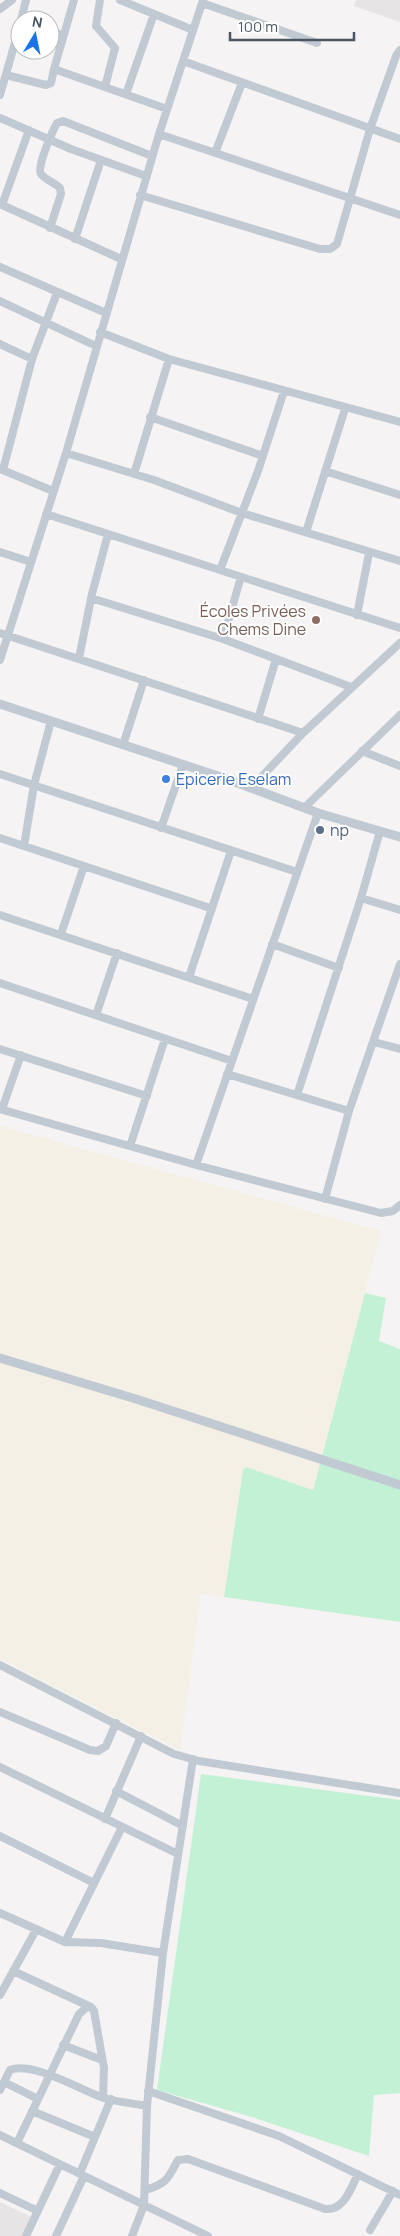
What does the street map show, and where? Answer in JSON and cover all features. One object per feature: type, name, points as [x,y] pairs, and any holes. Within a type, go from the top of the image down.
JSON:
[{"type":"street","points":[[0,9],[12,0]]},
{"type":"street","points":[[6,75],[46,85],[51,83],[62,35],[74,0]]},
{"type":"street","points":[[100,0],[96,26],[115,48],[105,86]]},
{"type":"street","points":[[120,0],[193,30]]},
{"type":"street","points":[[0,660],[4,634],[66,453],[140,195],[202,1],[317,43]]},
{"type":"street","points":[[126,94],[154,14]]},
{"type":"street","points":[[140,195],[320,249],[330,249],[337,244],[370,129],[396,56],[400,50]]},
{"type":"street","points":[[1,90],[10,60]]},
{"type":"street","points":[[183,61],[400,139]]},
{"type":"street","points":[[54,69],[167,109]]},
{"type":"street","points":[[215,153],[242,83]]},
{"type":"street","points":[[0,118],[101,160],[146,176]]},
{"type":"street","points":[[50,228],[61,194],[60,188],[40,173],[49,138],[57,123],[64,121],[152,156]]},
{"type":"street","points":[[29,130],[1,205],[121,259]]},
{"type":"street","points":[[159,134],[400,215]]},
{"type":"street","points":[[75,239],[101,160]]},
{"type":"street","points":[[0,267],[106,313]]},
{"type":"street","points":[[53,491],[1,470],[32,359],[44,322],[57,293]]},
{"type":"street","points":[[0,301],[96,346]]},
{"type":"street","points":[[100,332],[169,359],[345,409],[400,422]]},
{"type":"street","points":[[0,344],[32,359]]},
{"type":"street","points":[[134,474],[169,359]]},
{"type":"street","points":[[220,570],[263,456],[284,391]]},
{"type":"street","points":[[306,532],[345,409]]},
{"type":"street","points":[[150,418],[263,456]]},
{"type":"street","points":[[66,453],[134,474],[242,513],[400,561]]},
{"type":"street","points":[[325,471],[400,495]]},
{"type":"street","points":[[46,514],[400,628]]},
{"type":"street","points":[[79,658],[91,598],[108,534]]},
{"type":"street","points":[[0,552],[30,562]]},
{"type":"street","points":[[357,615],[369,552]]},
{"type":"street","points":[[223,639],[241,577]]},
{"type":"street","points":[[91,598],[223,639],[351,687]]},
{"type":"street","points":[[4,634],[303,733]]},
{"type":"street","points":[[251,788],[303,733],[400,643]]},
{"type":"street","points":[[258,719],[276,659]]},
{"type":"street","points":[[123,745],[144,680]]},
{"type":"street","points":[[0,704],[251,788],[318,813],[400,837]]},
{"type":"street","points":[[304,808],[400,715]]},
{"type":"street","points":[[24,846],[34,785],[51,721]]},
{"type":"street","points":[[362,751],[400,766]]},
{"type":"street","points":[[161,828],[183,765]]},
{"type":"street","points":[[0,774],[297,872]]},
{"type":"street","points":[[196,1165],[318,813]]},
{"type":"street","points":[[297,1095],[339,968],[380,831]]},
{"type":"street","points":[[0,838],[210,908]]},
{"type":"street","points":[[189,977],[210,908],[231,851]]},
{"type":"street","points":[[61,934],[84,866]]},
{"type":"street","points":[[361,898],[400,910]]},
{"type":"street","points":[[0,915],[117,952],[253,999]]},
{"type":"street","points":[[272,944],[339,968]]},
{"type":"street","points":[[96,1015],[117,952]]},
{"type":"street","points":[[325,1199],[349,1111],[400,964]]},
{"type":"street","points":[[0,983],[232,1061]]},
{"type":"street","points":[[130,1146],[165,1039]]},
{"type":"street","points":[[374,1042],[400,1050]]},
{"type":"street","points":[[0,1049],[147,1096]]},
{"type":"street","points":[[21,1056],[1,1109],[196,1165],[381,1213],[393,1211],[400,1205]]},
{"type":"street","points":[[228,1074],[349,1111]]},
{"type":"street","points":[[0,1358],[136,1399],[400,1485]]},
{"type":"street","points":[[0,1665],[174,1754],[193,1759],[400,1794]]},
{"type":"street","points":[[0,1712],[90,1750],[98,1751],[106,1746],[116,1723]]},
{"type":"street","points":[[105,1819],[141,1736]]},
{"type":"street","points":[[133,2236],[144,2205],[146,2190],[148,2091],[162,1953],[193,1759]]},
{"type":"street","points":[[0,1767],[178,1854]]},
{"type":"street","points":[[116,1791],[183,1826]]},
{"type":"street","points":[[65,1942],[122,1827]]},
{"type":"street","points":[[0,1836],[94,1883]]},
{"type":"street","points":[[0,1913],[65,1942],[101,1942],[162,1953]]},
{"type":"street","points":[[0,1995],[36,1930]]},
{"type":"street","points":[[13,1971],[87,2007],[91,2007],[94,2011],[104,2074],[103,2097]]},
{"type":"street","points":[[17,2143],[79,2014],[87,2007]]},
{"type":"street","points":[[64,2045],[102,2060]]},
{"type":"street","points":[[0,2090],[10,2070],[15,2068],[49,2075],[103,2097],[147,2106]]},
{"type":"street","points":[[4,2082],[38,2099]]},
{"type":"street","points":[[148,2091],[278,2136],[397,2193],[370,2230]]},
{"type":"street","points":[[56,2236],[111,2099]]},
{"type":"street","points":[[32,2111],[95,2137]]},
{"type":"street","points":[[0,2135],[208,2236]]},
{"type":"street","points":[[146,2190],[167,2181],[178,2160],[188,2159],[325,2209],[333,2210],[342,2204],[358,2174]]},
{"type":"street","points":[[26,2236],[60,2164]]},
{"type":"street","points":[[0,2194],[38,2211]]},
{"type":"shaded area","points":[[356,0],[400,0],[400,22],[354,6]]},
{"type":"shaded area","points":[[0,2202],[31,2217],[22,2236],[0,2236]]},
{"type":"green space","points":[[365,1293],[386,1298],[379,1341],[400,1349],[400,1622],[224,1597],[243,1469],[247,1467],[313,1490]]},
{"type":"green space","points":[[201,1774],[400,1800],[400,2093],[374,2095],[369,2156],[252,2117],[157,2090]]},
{"type":"sand","points":[[0,1126],[381,1231],[313,1490],[247,1467],[243,1469],[224,1597],[201,1594],[180,1750],[0,1659]]},
{"type":"place","name":"Écoles Privées Chems Dine","points":[[316,620]]},
{"type":"place","name":"Epicerie Eselam","points":[[166,779]]},
{"type":"place","name":"np","points":[[320,830]]}]
